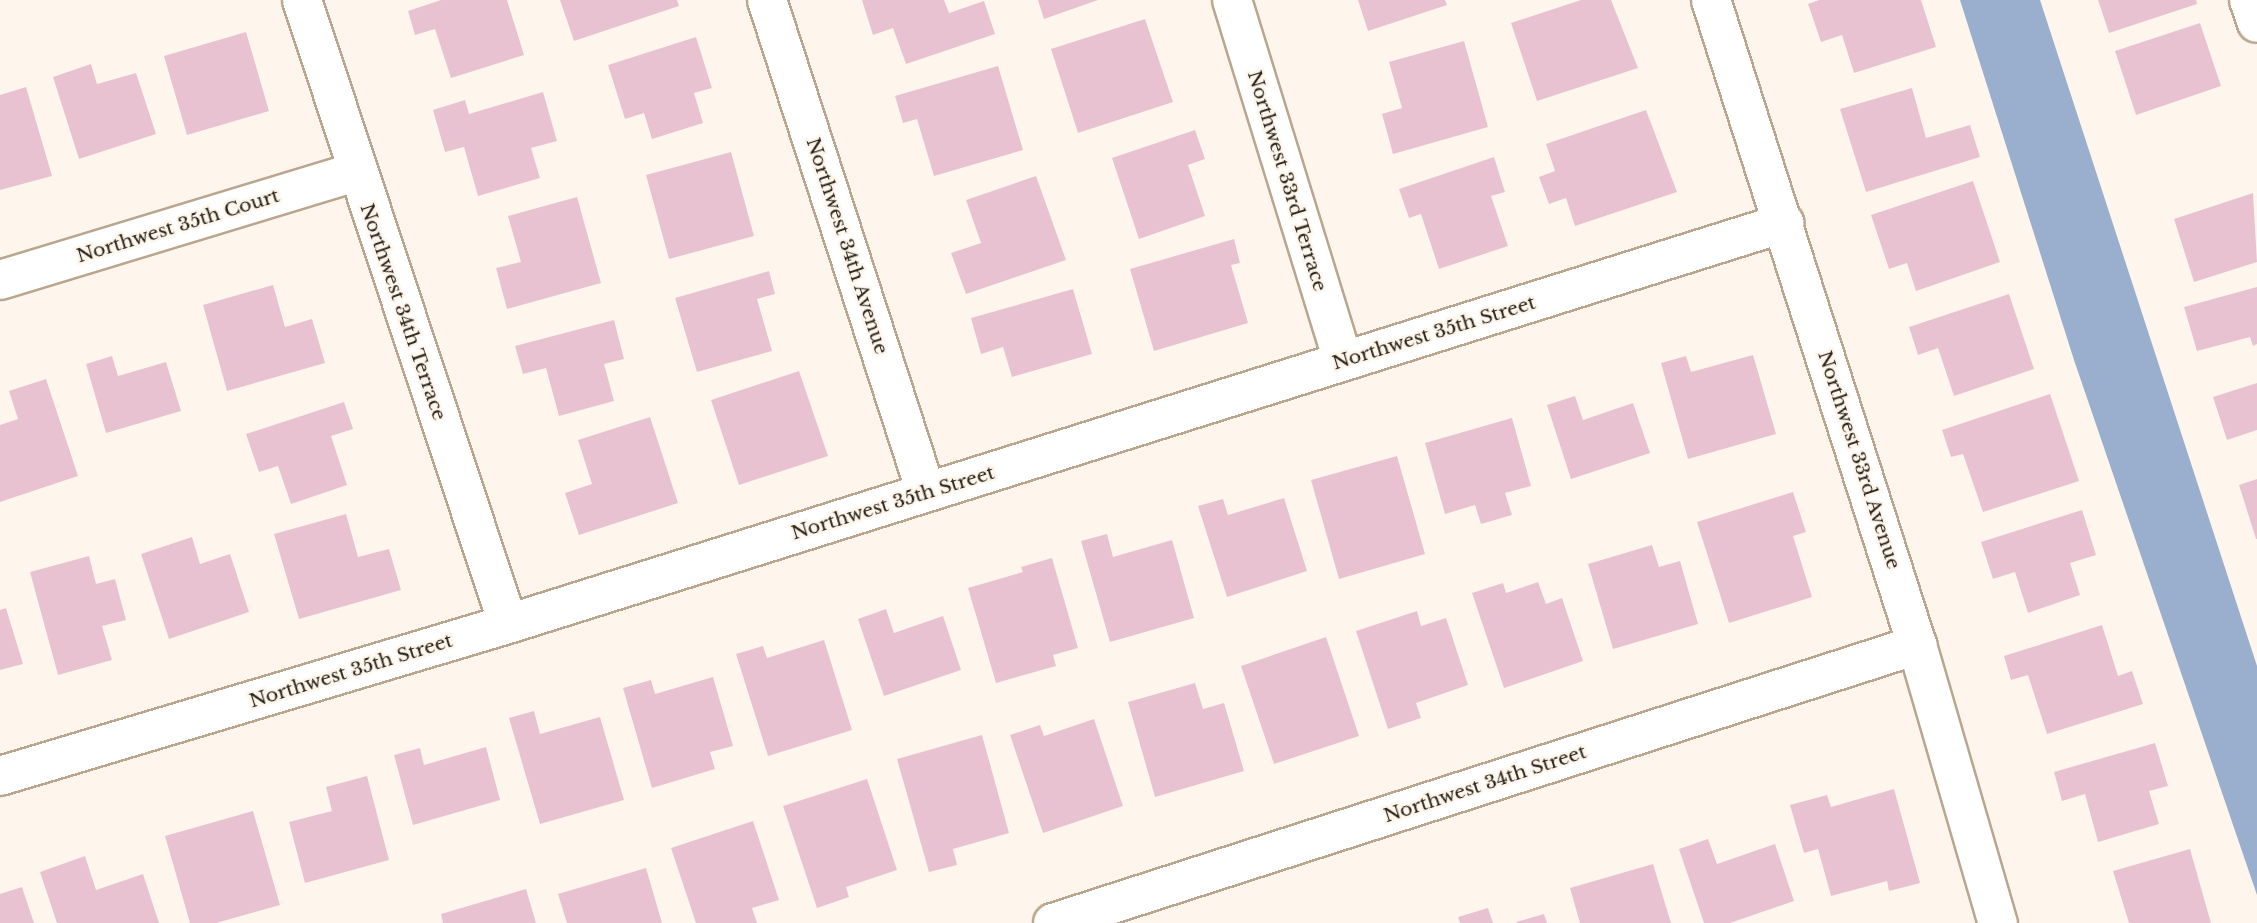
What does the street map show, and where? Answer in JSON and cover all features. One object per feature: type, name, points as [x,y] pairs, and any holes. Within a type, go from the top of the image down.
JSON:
[{"type":"street","name":"Northwest 34th Terrace","points":[[302,0],[355,172],[508,624]]},
{"type":"street","name":"Northwest 34th Avenue","points":[[767,0],[926,492]]},
{"type":"street","name":"Northwest 33rd Terrace","points":[[1232,0],[1343,361]]},
{"type":"street","name":"Northwest 33rd Avenue","points":[[1711,0],[1917,645],[1998,923]]},
{"type":"street","points":[[2249,0],[2257,23]]},
{"type":"street","name":"Northwest 35th Court","points":[[0,280],[355,172]]},
{"type":"street","name":"Northwest 35th Street","points":[[0,776],[508,624],[1784,223]]},
{"type":"street","name":"Northwest 34th Street","points":[[1053,923],[1917,645]]},
{"type":"water","points":[[1960,0],[2040,0],[2257,666],[2257,895],[2074,360]]},
{"type":"building","points":[[441,0],[507,0],[524,55],[451,78],[435,29],[415,35],[408,11]]},
{"type":"building","points":[[560,0],[677,0],[679,6],[574,41]]},
{"type":"building","points":[[862,0],[944,0],[949,13],[984,1],[995,34],[906,64],[893,28],[873,35]]},
{"type":"building","points":[[1038,0],[1098,0],[1044,19]]},
{"type":"building","points":[[1358,0],[1445,0],[1447,5],[1368,31]]},
{"type":"building","points":[[1581,0],[1611,0],[1638,68],[1537,101],[1511,23]]},
{"type":"building","points":[[1819,0],[1921,0],[1936,47],[1854,73],[1842,35],[1821,42],[1808,4]]},
{"type":"building","points":[[2098,0],[2196,0],[2197,4],[2109,33]]},
{"type":"building","points":[[1145,19],[1173,102],[1078,133],[1051,49]]},
{"type":"building","points":[[2200,23],[2221,86],[2136,115],[2115,51]]},
{"type":"building","points":[[246,32],[269,111],[187,135],[164,56]]},
{"type":"building","points":[[696,37],[712,88],[694,93],[703,123],[652,139],[644,113],[625,119],[608,65]]},
{"type":"building","points":[[1464,41],[1488,127],[1393,154],[1382,114],[1402,108],[1389,62]]},
{"type":"building","points":[[91,64],[97,84],[136,73],[156,134],[79,159],[53,77]]},
{"type":"building","points":[[998,66],[1023,150],[934,176],[917,119],[903,123],[895,96]]},
{"type":"building","points":[[26,87],[52,176],[0,190],[0,95]]},
{"type":"building","points":[[1912,88],[1926,138],[1970,125],[1980,157],[1866,192],[1840,109]]},
{"type":"building","points":[[543,92],[557,141],[531,148],[540,178],[478,196],[464,147],[445,152],[433,110],[465,100],[469,114]]},
{"type":"building","points":[[1646,110],[1677,192],[1575,226],[1566,198],[1549,204],[1539,177],[1555,171],[1546,144]]},
{"type":"building","points":[[1195,130],[1205,159],[1188,165],[1205,216],[1139,239],[1112,158]]},
{"type":"building","points":[[731,152],[754,236],[669,259],[646,175]]},
{"type":"building","points":[[1494,157],[1505,192],[1491,196],[1508,246],[1439,269],[1421,214],[1409,218],[1399,189]]},
{"type":"building","points":[[1036,176],[1066,260],[966,294],[951,253],[981,243],[966,200]]},
{"type":"building","points":[[1973,181],[2000,262],[1916,291],[1907,263],[1889,269],[1871,215]]},
{"type":"building","points":[[2253,193],[2257,262],[2194,282],[2174,219]]},
{"type":"building","points":[[577,197],[601,283],[507,309],[496,268],[521,262],[508,216]]},
{"type":"building","points":[[1234,239],[1240,263],[1231,265],[1248,323],[1154,351],[1130,269]]},
{"type":"building","points":[[769,271],[775,294],[757,299],[772,351],[697,372],[675,298]]},
{"type":"building","points":[[273,285],[285,327],[312,319],[325,363],[227,391],[203,305]]},
{"type":"building","points":[[2257,287],[2257,344],[2253,346],[2250,337],[2197,351],[2184,307]]},
{"type":"building","points":[[1073,289],[1092,354],[1012,377],[1003,347],[981,354],[971,318]]},
{"type":"building","points":[[2009,294],[2034,369],[1954,396],[1938,348],[1918,355],[1909,327]]},
{"type":"building","points":[[614,320],[624,359],[604,364],[614,401],[559,416],[546,368],[523,374],[515,346]]},
{"type":"building","points":[[1753,355],[1776,434],[1688,459],[1661,363],[1686,356],[1691,372]]},
{"type":"building","points":[[112,356],[118,376],[166,362],[181,411],[106,433],[86,364]]},
{"type":"building","points":[[799,371],[828,456],[739,485],[711,400]]},
{"type":"building","points":[[46,379],[78,476],[0,502],[0,425],[18,419],[9,391]]},
{"type":"building","points":[[2257,383],[2257,430],[2227,440],[2213,397]]},
{"type":"building","points":[[2050,394],[2079,481],[1983,512],[1963,454],[1951,457],[1942,430]]},
{"type":"building","points":[[1575,396],[1583,420],[1633,403],[1650,453],[1571,479],[1547,405]]},
{"type":"building","points":[[344,402],[353,429],[331,436],[347,485],[291,504],[278,466],[259,472],[246,434]]},
{"type":"building","points":[[650,417],[678,503],[579,535],[565,493],[592,484],[578,440]]},
{"type":"building","points":[[1512,418],[1531,486],[1505,493],[1512,515],[1481,524],[1475,505],[1445,514],[1425,443]]},
{"type":"building","points":[[1397,456],[1425,554],[1339,579],[1311,480]]},
{"type":"building","points":[[2257,479],[2257,539],[2256,539],[2239,485]]},
{"type":"building","points":[[1793,492],[1806,532],[1793,536],[1812,597],[1729,623],[1697,522]]},
{"type":"building","points":[[1284,498],[1307,571],[1227,597],[1198,506],[1223,499],[1228,515]]},
{"type":"building","points":[[2082,510],[2096,555],[2070,563],[2080,595],[2028,613],[2015,572],[1993,579],[1981,542]]},
{"type":"building","points":[[346,514],[358,557],[389,549],[401,590],[299,619],[274,534]]},
{"type":"building","points":[[1107,534],[1113,557],[1172,540],[1194,618],[1110,642],[1081,541]]},
{"type":"building","points":[[192,537],[200,564],[230,554],[249,612],[169,639],[141,554]]},
{"type":"building","points":[[1652,545],[1659,567],[1680,561],[1698,624],[1613,649],[1588,564]]},
{"type":"building","points":[[89,556],[96,584],[115,579],[126,620],[102,626],[112,660],[58,675],[30,572]]},
{"type":"building","points":[[1052,558],[1078,648],[1053,655],[1056,666],[996,683],[968,588],[1023,572],[1021,567]]},
{"type":"building","points":[[1538,582],[1546,604],[1562,598],[1583,661],[1504,688],[1472,593],[1503,583],[1506,593]]},
{"type":"building","points":[[6,608],[23,664],[0,670],[0,610]]},
{"type":"building","points":[[886,609],[894,633],[943,616],[961,670],[884,696],[858,619]]},
{"type":"building","points":[[1417,611],[1421,626],[1446,618],[1468,685],[1416,703],[1421,718],[1388,729],[1356,631]]},
{"type":"building","points":[[2102,625],[2118,676],[2132,671],[2143,704],[2047,734],[2028,675],[2011,680],[2004,656]]},
{"type":"building","points":[[1326,637],[1359,736],[1274,764],[1241,666]]},
{"type":"building","points":[[824,640],[852,730],[768,756],[736,654],[763,646],[767,658]]},
{"type":"building","points":[[713,677],[733,746],[710,752],[715,769],[652,788],[623,688],[651,680],[655,694]]},
{"type":"building","points":[[1195,683],[1203,709],[1224,703],[1244,771],[1155,797],[1128,702]]},
{"type":"building","points":[[534,711],[540,734],[600,717],[624,800],[540,824],[509,718]]},
{"type":"building","points":[[1094,719],[1123,806],[1043,833],[1010,735],[1040,725],[1044,736]]},
{"type":"building","points":[[982,735],[1009,833],[953,849],[957,865],[929,872],[897,759]]},
{"type":"building","points":[[2155,743],[2168,786],[2149,791],[2159,824],[2098,842],[2085,794],[2062,801],[2054,772]]},
{"type":"building","points":[[486,747],[500,800],[413,825],[394,755],[420,748],[424,765]]},
{"type":"building","points":[[367,776],[389,860],[305,883],[289,822],[332,811],[326,787]]},
{"type":"building","points":[[867,779],[897,870],[846,887],[849,897],[817,908],[783,806]]},
{"type":"building","points":[[1894,789],[1920,883],[1889,891],[1887,881],[1831,896],[1818,849],[1804,853],[1790,805],[1827,795],[1831,807]]},
{"type":"building","points":[[253,811],[280,905],[216,923],[190,923],[165,836]]},
{"type":"building","points":[[753,821],[779,900],[752,908],[757,923],[696,923],[671,848]]},
{"type":"building","points":[[1708,839],[1717,864],[1775,844],[1794,901],[1730,923],[1704,923],[1679,849]]},
{"type":"building","points":[[2190,849],[2211,923],[2129,923],[2113,871]]},
{"type":"building","points":[[85,856],[96,890],[143,874],[159,923],[57,923],[40,872]]},
{"type":"building","points":[[1653,864],[1671,923],[1580,923],[1570,888]]},
{"type":"building","points":[[646,868],[662,923],[567,923],[558,894]]},
{"type":"building","points":[[22,887],[34,923],[0,923],[0,894]]},
{"type":"building","points":[[526,889],[536,923],[443,923],[441,914]]},
{"type":"building","points":[[1488,908],[1493,923],[1460,923],[1458,917]]},
{"type":"building","points":[[1544,914],[1547,923],[1516,922]]}]
